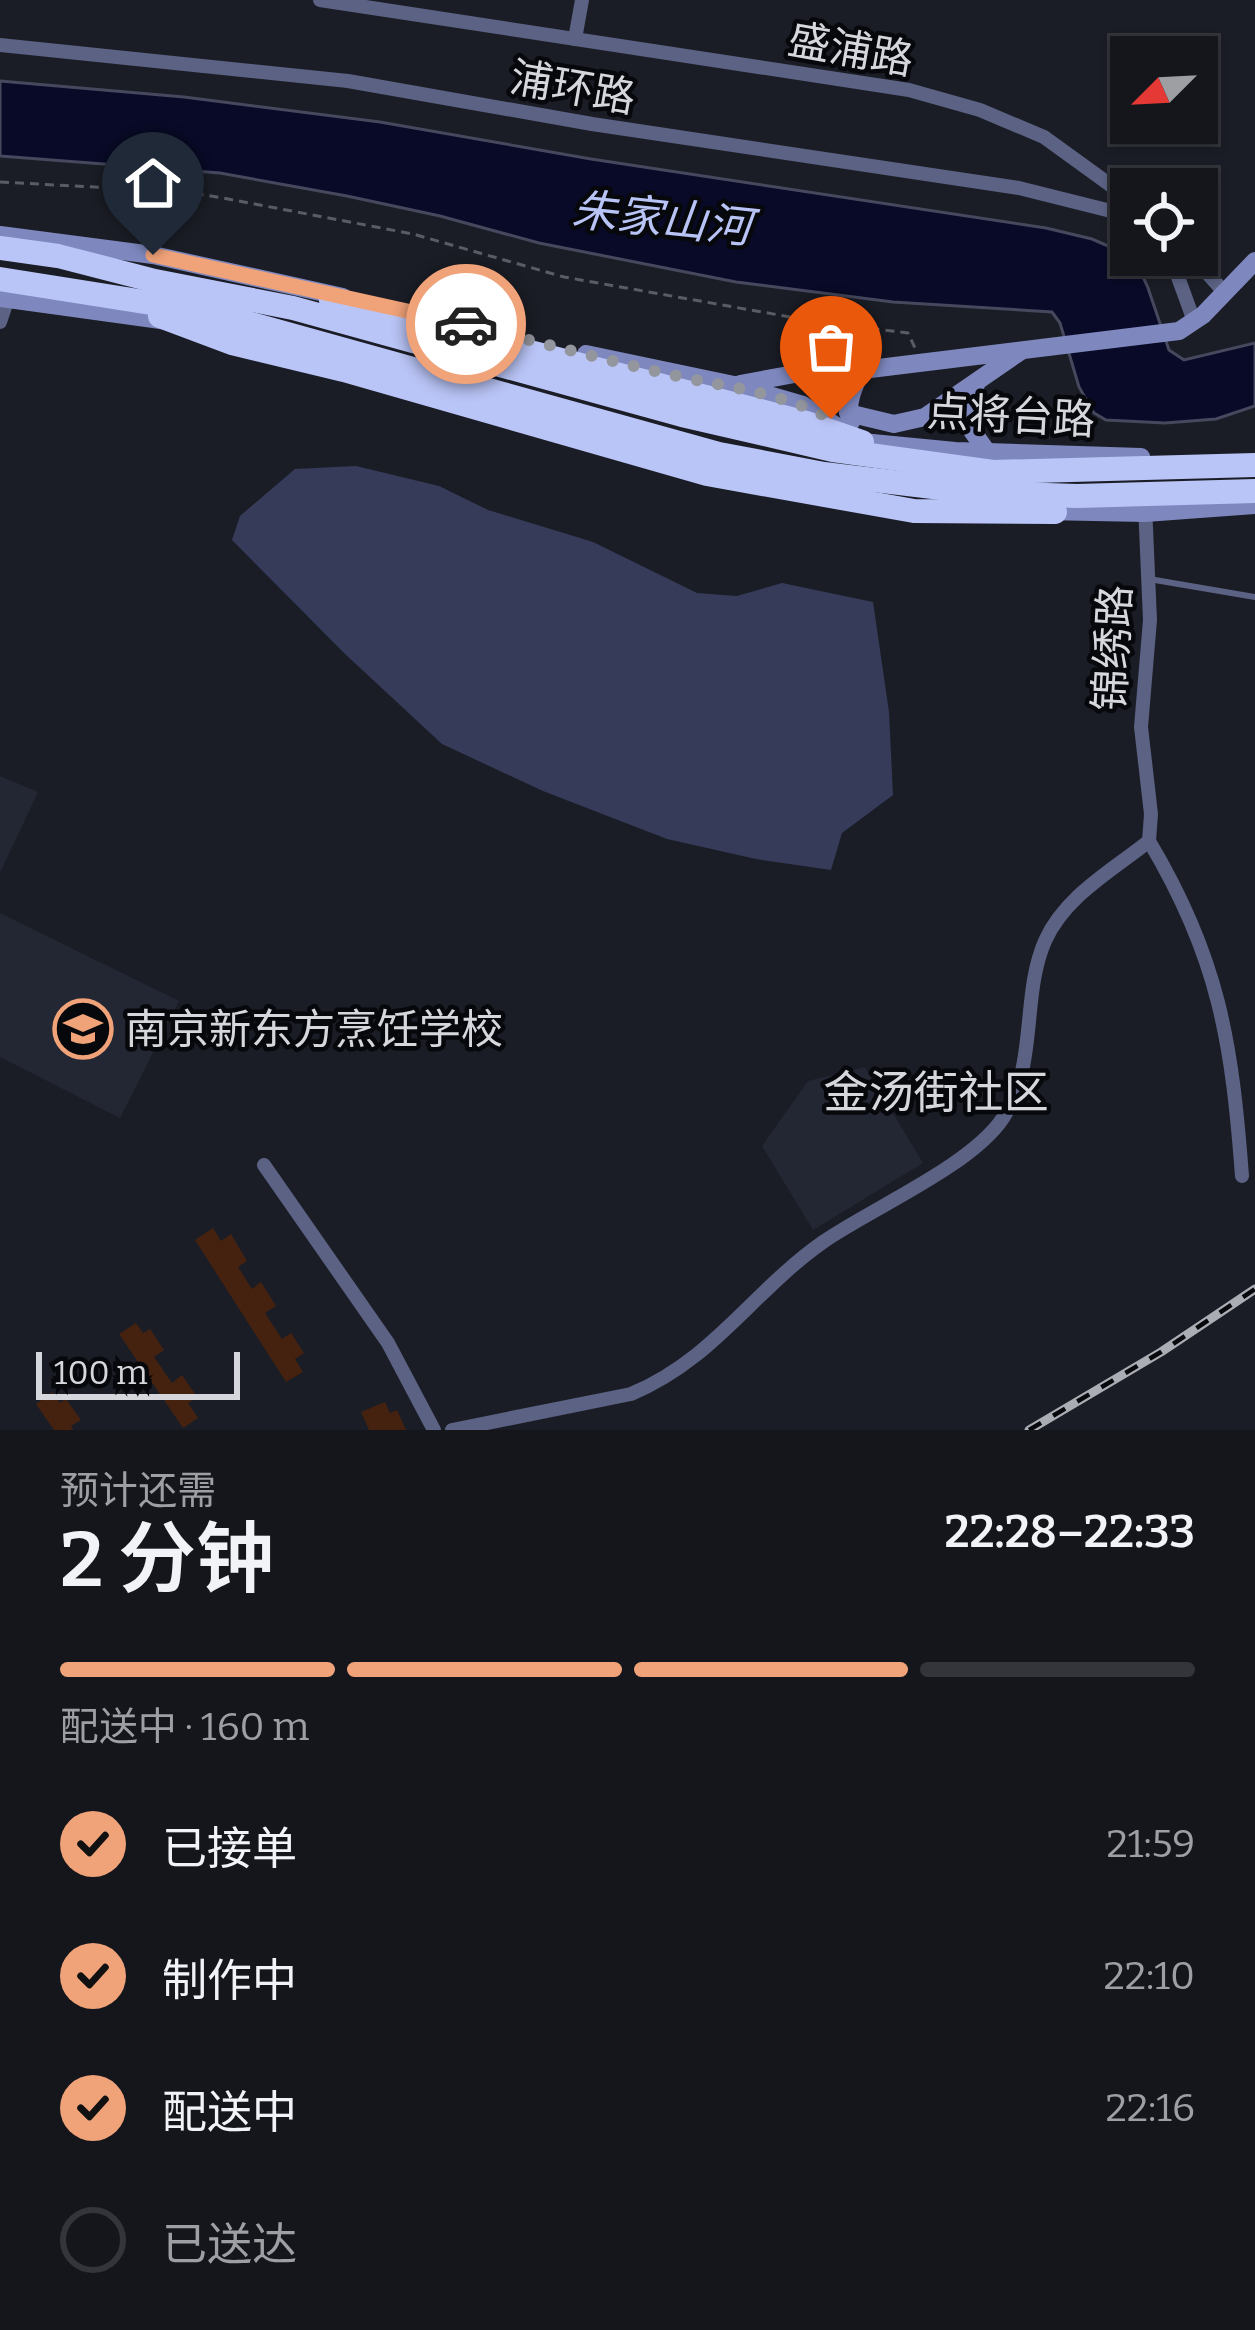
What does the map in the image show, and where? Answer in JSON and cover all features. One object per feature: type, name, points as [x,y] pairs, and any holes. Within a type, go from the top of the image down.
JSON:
[{"type":"highway","points":[[0,248],[152,266],[297,294],[807,423],[862,442]]},
{"type":"highway","points":[[58,256],[293,308],[682,415],[833,450],[992,472],[1255,466]]},
{"type":"highway","points":[[3,292],[112,298],[208,312],[719,454],[824,474],[983,494],[1255,490]]},
{"type":"highway","points":[[112,298],[232,343],[344,370],[706,474],[914,511],[1055,512]]},
{"type":"main road","name":"点将台路","points":[[0,235],[153,255],[686,378],[734,385],[803,404],[862,442],[1144,457],[1255,454]]},
{"type":"main road","points":[[734,385],[822,369],[862,370],[1187,326],[1255,261]]},
{"type":"main road","name":"点将台路","points":[[3,292],[255,334],[731,466],[907,495],[1055,512],[1145,513],[1255,506]]},
{"type":"main road","points":[[848,413],[894,424],[925,417],[1025,348]]},
{"type":"main road","points":[[862,370],[848,413],[862,442]]},
{"type":"main road","points":[[978,381],[968,402],[966,422],[987,452]]},
{"type":"street","name":"盛浦路","points":[[320,0],[425,8],[575,39],[910,90],[980,110],[1044,137],[1110,185]]},
{"type":"street","points":[[575,39],[582,0]]},
{"type":"street","name":"浦环路","points":[[0,45],[348,81],[634,131],[1019,188],[1110,211]]},
{"type":"street","points":[[1174,276],[1187,326]]},
{"type":"street","points":[[1210,276],[1225,292]]},
{"type":"street","points":[[0,322],[3,292]]},
{"type":"street","name":"锦绣路","points":[[1144,457],[1149,578],[1141,727],[1150,841]]},
{"type":"street","points":[[452,1430],[631,1394],[656,1383],[696,1359],[756,1296],[821,1243],[977,1144],[1002,1119],[1016,1092],[1046,939],[1072,900],[1150,841],[1172,879],[1210,969],[1226,1029],[1242,1176]]},
{"type":"street","points":[[264,1165],[388,1343],[434,1430]]},
{"type":"lane","points":[[1149,578],[1255,597]]},
{"type":"path","points":[[0,182],[186,192],[306,212],[412,234],[564,277],[908,333],[921,361]]},
{"type":"shaded area","points":[[356,466],[439,486],[488,510],[593,542],[697,593],[737,596],[782,583],[873,602],[889,712],[893,795],[842,833],[831,870],[667,839],[543,791],[442,744],[232,540],[240,516],[295,469]]},
{"type":"shaded area","points":[[0,776],[38,792],[0,873]]},
{"type":"shaded area","name":"南京新东方烹饪学校","points":[[0,913],[179,1001],[120,1118],[0,1057]]},
{"type":"shaded area","points":[[865,1067],[923,1163],[813,1230],[762,1146],[808,1081]]},
{"type":"water","name":"朱家山河","points":[[0,81],[184,97],[380,122],[1046,228],[1110,247],[1110,276],[1143,276],[1169,350],[1184,360],[1255,343],[1255,406],[1216,419],[1106,420],[1094,413],[1079,387],[1060,323],[1052,312],[893,302],[736,282],[539,243],[347,196],[220,173],[0,156]]},
{"type":"building","points":[[213,1228],[221,1241],[231,1234],[247,1261],[238,1267],[252,1289],[261,1282],[276,1306],[265,1313],[282,1339],[291,1333],[304,1353],[295,1359],[303,1372],[286,1382],[195,1240]]},
{"type":"building","points":[[136,1323],[143,1333],[150,1329],[164,1350],[154,1357],[172,1383],[182,1375],[197,1397],[188,1403],[198,1418],[183,1428],[119,1334]]},
{"type":"building","points":[[53,1392],[60,1403],[66,1399],[81,1420],[71,1426],[73,1430],[54,1430],[36,1404]]},
{"type":"building","points":[[385,1402],[390,1413],[397,1410],[406,1430],[369,1430],[361,1412]]},
{"type":"railway","points":[[1029,1430],[1161,1352],[1255,1289]]},
{"type":"way so far","points":[[466,324],[686,378],[734,385],[803,404],[831,419]]},
{"type":"place","name":"南京新东方烹饪学校","points":[[83,1029]]},
{"type":"district","name":"金汤街社区","points":[[936,1092]]},
{"type":"route","points":[[153,255],[466,324]]}]
